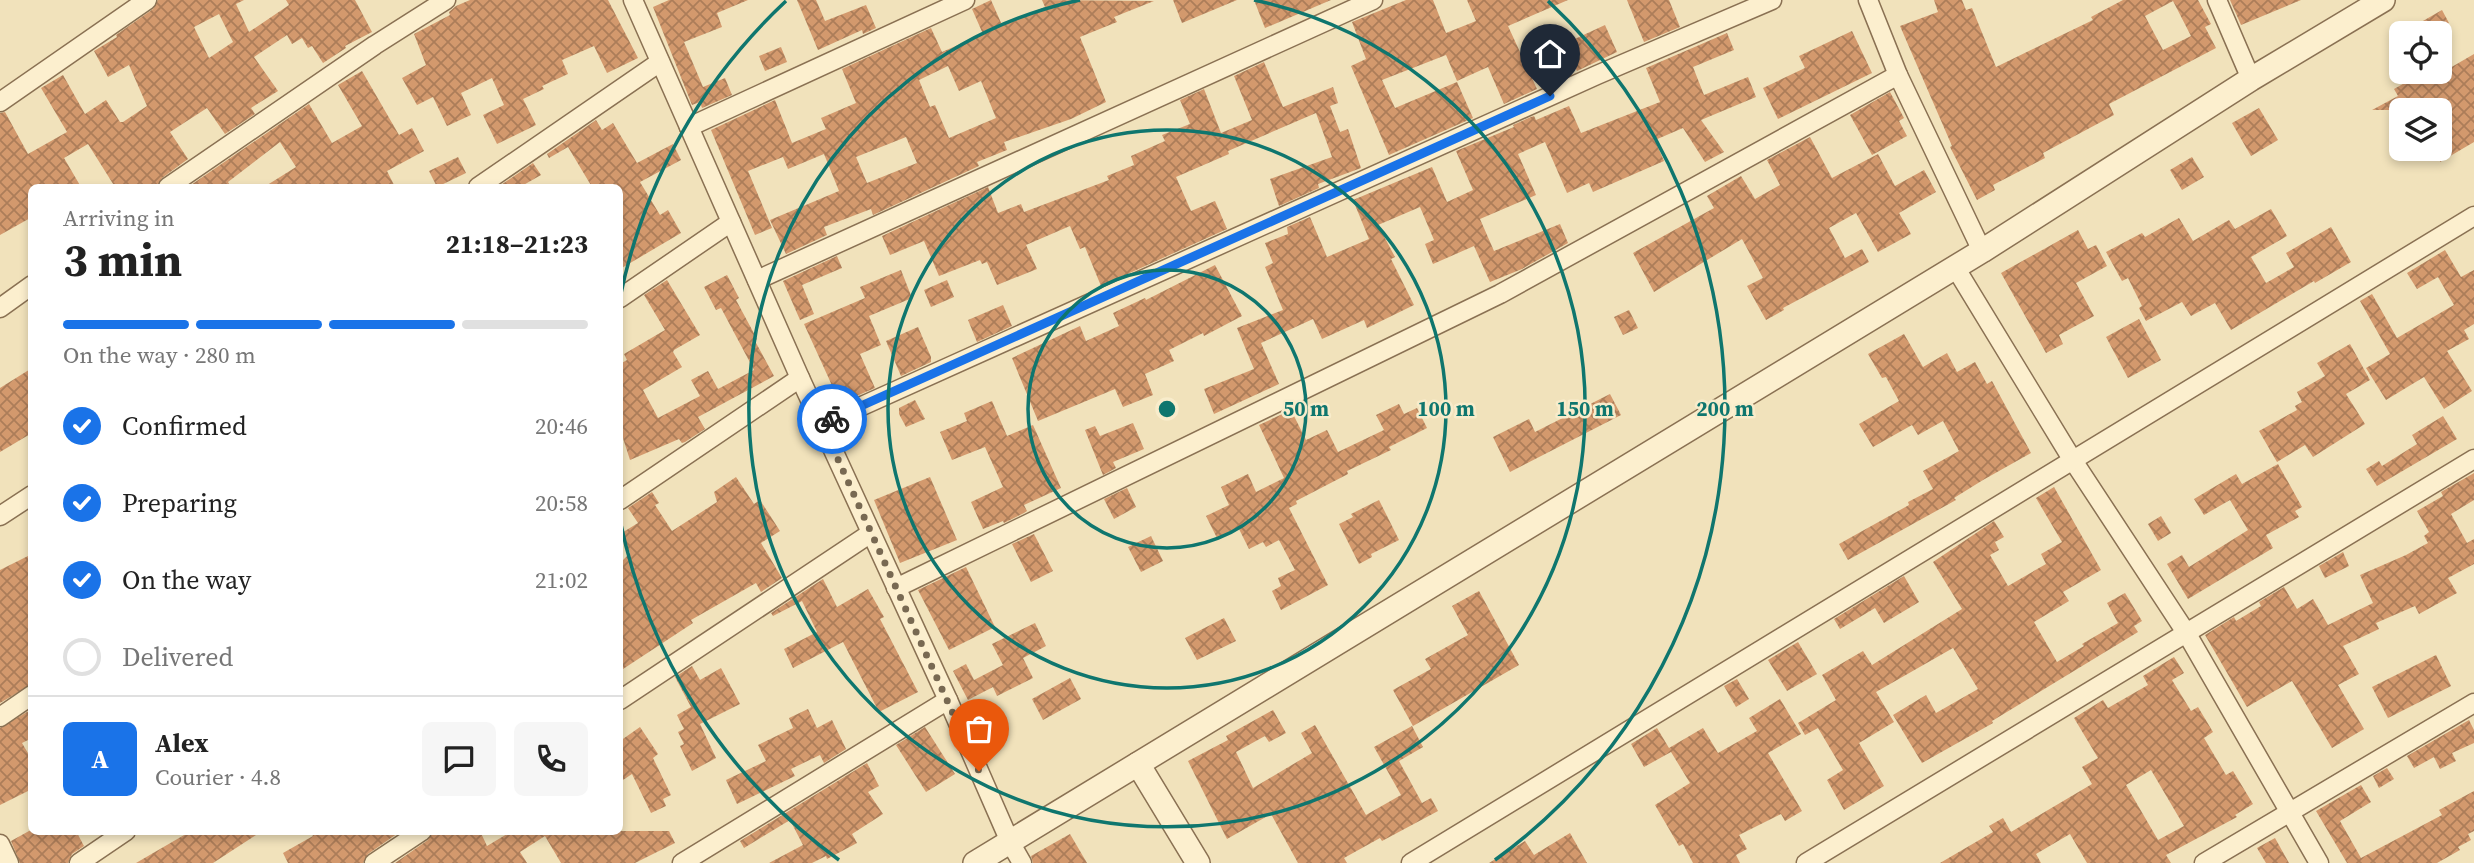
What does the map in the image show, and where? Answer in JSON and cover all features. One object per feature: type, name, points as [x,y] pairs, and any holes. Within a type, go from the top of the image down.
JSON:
[{"type":"street","points":[[0,102],[147,0]]},
{"type":"street","points":[[172,184],[375,45],[446,0]]},
{"type":"street","points":[[633,0],[800,378],[1010,842],[1022,863]]},
{"type":"street","points":[[689,127],[965,0]]},
{"type":"street","points":[[757,280],[1373,0]]},
{"type":"street","points":[[822,424],[1597,75],[1772,0]]},
{"type":"street","points":[[1868,0],[1898,75],[1982,251]]},
{"type":"street","points":[[2217,0],[2251,79]]},
{"type":"street","points":[[975,863],[1982,251],[2251,79],[2383,0]]},
{"type":"street","points":[[482,184],[660,62]]},
{"type":"street","points":[[896,588],[1500,294],[1898,75]]},
{"type":"street","points":[[1411,863],[2474,216]]},
{"type":"street","points":[[623,296],[731,222]]},
{"type":"street","points":[[1955,267],[2071,459],[2187,634],[2319,863]]},
{"type":"street","points":[[0,308],[28,288]]},
{"type":"street","points":[[623,497],[800,378]]},
{"type":"street","points":[[1806,863],[2474,459]]},
{"type":"street","points":[[0,516],[28,498]]},
{"type":"street","points":[[623,698],[871,533]]},
{"type":"street","points":[[0,717],[28,698]]},
{"type":"street","points":[[682,863],[948,700]]},
{"type":"street","points":[[2204,863],[2474,703]]},
{"type":"street","points":[[1138,764],[1198,863]]},
{"type":"street","points":[[79,863],[120,835]]},
{"type":"street","points":[[374,863],[416,835]]},
{"type":"street","points":[[0,844],[9,863]]},
{"type":"building","points":[[158,0],[244,0],[236,4],[249,32],[289,5],[286,0],[355,0],[372,32],[345,46],[346,48],[323,63],[312,46],[308,48],[302,38],[292,44],[287,35],[254,57],[278,91],[251,108],[255,114],[225,134],[207,108],[170,132],[188,159],[162,178],[159,184],[113,184],[88,144],[64,158],[79,184],[28,184],[28,219],[0,235],[0,113],[5,112],[28,154],[67,132],[41,88],[63,75],[85,114],[106,100],[120,122],[123,122],[147,106],[129,65],[108,77],[94,51],[117,37],[116,35],[153,9]],"holes":[[[219,14],[233,42],[209,58],[194,27]]]},
{"type":"building","points":[[470,0],[608,0],[638,58],[607,73],[594,46],[562,60],[568,74],[542,86],[544,89],[523,99],[536,125],[497,144],[483,115],[504,105],[492,78],[461,93],[471,115],[447,126],[433,97],[417,105],[402,78],[426,65],[414,34],[450,15],[449,12],[456,6]]},
{"type":"building","points":[[669,0],[748,0],[717,13],[722,27],[684,42],[703,87],[725,78],[732,95],[702,108],[700,102],[692,105],[653,7]]},
{"type":"building","points":[[797,0],[816,0],[825,21],[866,5],[876,28],[863,34],[862,30],[818,50]]},
{"type":"building","points":[[991,0],[1002,25],[1045,7],[1042,0],[1154,1],[1114,17],[1117,22],[1080,37],[1106,102],[1071,119],[1004,142],[1007,150],[977,162],[979,166],[873,215],[871,209],[824,227],[827,235],[786,254],[770,220],[839,191],[824,154],[788,169],[783,157],[748,171],[772,228],[755,235],[711,130],[775,100],[792,143],[826,129],[821,118],[856,103],[842,69],[931,28],[942,52],[983,34],[972,9]],"holes":[[[948,66],[959,91],[981,81],[996,118],[949,138],[935,105],[930,107],[919,80]],[[906,137],[917,163],[867,183],[856,157]]]},
{"type":"building","points":[[1173,0],[1237,0],[1182,23]]},
{"type":"building","points":[[1254,0],[1331,0],[1265,28]]},
{"type":"building","points":[[1406,0],[1433,0],[1446,33],[1476,21],[1467,0],[1568,0],[1508,26],[1537,89],[1504,104],[1488,67],[1457,81],[1446,55],[1382,80],[1395,108],[1457,82],[1473,118],[1389,155],[1351,66],[1366,59],[1352,22]]},
{"type":"building","points":[[1627,0],[1669,0],[1680,27],[1644,42]]},
{"type":"building","points":[[1934,0],[1962,0],[1966,10],[1972,8],[1996,67],[2093,20],[2091,17],[2123,0],[2198,0],[2211,24],[2205,27],[2216,48],[2109,104],[2114,115],[2043,153],[2045,158],[1993,185],[1995,190],[1977,200],[1950,147],[1952,146],[1900,26],[1938,12]],"holes":[[[2173,1],[2191,36],[2163,50],[2145,16]]]},
{"type":"building","points":[[2230,0],[2301,0],[2241,25]]},
{"type":"building","points":[[2442,10],[2448,21],[2423,21]]},
{"type":"building","points":[[1605,25],[1617,52],[1577,71],[1564,44]]},
{"type":"building","points":[[1852,31],[1872,73],[1778,119],[1763,88],[1805,68],[1799,56]]},
{"type":"building","points":[[1727,33],[1734,50],[1693,67],[1704,95],[1748,77],[1756,97],[1701,120],[1724,152],[1705,162],[1683,128],[1655,140],[1664,161],[1593,192],[1589,183],[1567,193],[1545,142],[1518,154],[1536,195],[1480,219],[1494,251],[1560,224],[1568,243],[1522,269],[1490,282],[1474,246],[1433,264],[1425,244],[1434,240],[1420,207],[1378,225],[1395,257],[1391,259],[1414,305],[1367,328],[1364,320],[1322,339],[1313,319],[1261,343],[1279,384],[1214,414],[1204,389],[1254,369],[1237,328],[1283,310],[1265,267],[1273,263],[1265,243],[1288,234],[1287,227],[1310,217],[1327,257],[1369,239],[1353,200],[1432,167],[1447,202],[1473,190],[1456,151],[1531,117],[1534,116],[1536,120],[1569,106],[1581,133],[1660,102],[1646,68]]},
{"type":"building","points":[[781,47],[787,62],[765,71],[759,56]]},
{"type":"building","points":[[2474,54],[2474,142],[2452,155],[2452,98],[2394,98],[2398,96],[2394,89],[2403,84],[2452,84],[2452,67]]},
{"type":"building","points":[[1264,62],[1283,107],[1333,87],[1338,103],[1330,106],[1340,132],[1348,129],[1361,168],[1318,184],[1319,188],[1279,206],[1270,179],[1332,157],[1316,113],[1228,151],[1229,154],[1176,177],[1191,211],[1215,201],[1227,229],[1101,286],[1085,247],[1080,249],[1070,226],[1026,245],[1037,269],[997,285],[987,262],[982,264],[980,260],[939,276],[924,241],[890,255],[882,236],[988,187],[998,213],[1021,204],[1024,212],[1109,180],[1107,176],[1134,165],[1131,156],[1165,141],[1162,135],[1190,124],[1180,100],[1204,89],[1221,133],[1252,120],[1234,76]]},
{"type":"building","points":[[362,71],[399,135],[412,128],[424,151],[387,171],[394,184],[269,184],[296,167],[280,142],[228,182],[229,184],[192,184],[309,104],[332,143],[362,126],[338,85]]},
{"type":"building","points":[[1890,92],[1904,118],[1899,121],[1907,136],[1872,155],[1850,115]]},
{"type":"building","points":[[2389,101],[2389,110],[2372,110]]},
{"type":"building","points":[[2259,108],[2278,140],[2251,156],[2232,123]]},
{"type":"building","points":[[596,120],[602,130],[613,123],[637,163],[673,144],[681,160],[640,182],[660,215],[668,210],[681,233],[623,267],[623,184],[590,184],[568,147],[549,158],[547,154]]},
{"type":"building","points":[[1810,137],[1832,178],[1878,154],[1895,186],[1924,170],[1936,192],[1899,213],[1911,234],[1878,252],[1856,213],[1829,228],[1845,258],[1862,249],[1869,262],[1783,308],[1784,310],[1766,320],[1747,286],[1763,278],[1742,239],[1654,292],[1633,253],[1714,208],[1707,196],[1741,176],[1755,199],[1780,185],[1767,160]]},
{"type":"building","points":[[458,157],[466,173],[443,184],[436,184],[429,171]]},
{"type":"building","points":[[2192,157],[2204,177],[2182,190],[2170,170]]},
{"type":"building","points":[[533,163],[541,175],[525,184],[502,184]]},
{"type":"building","points":[[2271,209],[2287,236],[2251,257],[2266,283],[2294,267],[2286,253],[2331,227],[2351,262],[2231,330],[2215,303],[2191,316],[2182,302],[2146,321],[2139,308],[2142,306],[2128,278],[2122,281],[2106,252],[2142,233],[2145,237],[2179,218],[2193,241],[2229,220],[2235,229]]},
{"type":"building","points":[[2078,230],[2088,249],[2096,245],[2107,266],[2076,283],[2094,316],[2059,335],[2063,344],[2046,353],[2001,273]]},
{"type":"building","points":[[2445,250],[2461,277],[2474,270],[2474,324],[2464,330],[2469,339],[2447,351],[2472,391],[2444,409],[2424,377],[2386,400],[2366,368],[2390,354],[2360,301],[2372,294],[2397,338],[2454,305],[2438,277],[2417,289],[2407,273]]},
{"type":"building","points":[[837,256],[842,268],[802,285],[814,314],[800,320],[783,281]]},
{"type":"building","points":[[1215,265],[1242,316],[1169,350],[1174,361],[1145,374],[1153,395],[1123,407],[1115,389],[1038,421],[1012,358],[1080,326],[1086,341],[1119,326],[1113,313],[1145,298],[1146,300]]},
{"type":"building","points":[[901,270],[912,298],[869,316],[881,345],[860,354],[875,388],[840,403],[804,324],[865,298],[860,287]]},
{"type":"building","points":[[727,275],[739,298],[736,300],[757,339],[755,341],[774,376],[698,417],[705,429],[685,442],[682,443],[679,439],[630,460],[623,438],[623,362],[627,360],[624,354],[665,330],[644,295],[667,280],[700,335],[674,350],[682,367],[643,390],[658,418],[700,396],[691,380],[708,371],[718,389],[754,370],[721,308],[716,310],[704,287]]},
{"type":"building","points":[[947,280],[954,297],[931,307],[924,290]]},
{"type":"building","points":[[1003,305],[1012,326],[977,342],[968,320]]},
{"type":"building","points":[[1629,310],[1638,328],[1623,335],[1614,317]]},
{"type":"building","points":[[2139,319],[2161,360],[2128,378],[2106,337]]},
{"type":"building","points":[[918,327],[931,362],[901,376],[886,341]]},
{"type":"building","points":[[1904,334],[1923,367],[1947,353],[1957,372],[1975,362],[1987,384],[1992,381],[2031,453],[1954,498],[1956,500],[1848,560],[1839,544],[1933,489],[1923,471],[1959,451],[1943,421],[1918,435],[1912,425],[1873,447],[1859,424],[1899,401],[1886,377],[1882,378],[1868,354]]},
{"type":"building","points":[[2350,344],[2370,380],[2346,394],[2365,424],[2313,457],[2305,445],[2277,462],[2259,431],[2297,410],[2295,406],[2302,402],[2297,392],[2325,376],[2317,363]]},
{"type":"building","points":[[28,370],[28,435],[0,452],[0,388]]},
{"type":"building","points":[[1610,394],[1621,415],[1510,472],[1493,437],[1529,419],[1535,432]]},
{"type":"building","points":[[915,400],[925,419],[906,427],[899,408]]},
{"type":"building","points":[[992,401],[1007,436],[1033,425],[1061,488],[1024,505],[1027,511],[1024,513],[983,529],[971,502],[1003,487],[985,447],[952,460],[940,432],[967,421],[964,413]]},
{"type":"building","points":[[1399,404],[1404,414],[1417,408],[1427,428],[1389,447],[1391,450],[1347,471],[1348,474],[1296,501],[1297,504],[1289,508],[1328,585],[1281,610],[1272,591],[1281,586],[1278,578],[1295,570],[1279,540],[1266,547],[1263,542],[1249,549],[1238,527],[1217,538],[1206,516],[1229,505],[1221,487],[1248,474],[1256,492],[1284,478],[1259,425],[1291,410],[1306,440],[1327,430],[1338,452],[1384,430],[1376,415]]},
{"type":"building","points":[[2443,416],[2457,439],[2377,486],[2366,469],[2379,461],[2382,466],[2417,444],[2412,435]]},
{"type":"building","points":[[1133,423],[1144,449],[1113,462],[1116,468],[1103,475],[1085,430],[1095,426],[1100,436]]},
{"type":"building","points":[[2278,464],[2302,507],[2295,511],[2299,517],[2266,535],[2273,548],[2188,599],[2167,564],[2182,555],[2189,567],[2248,530],[2230,500],[2204,515],[2194,499],[2236,474],[2242,484]]},
{"type":"building","points":[[2474,473],[2474,500],[2451,514],[2467,543],[2474,539],[2474,564],[2448,578],[2457,593],[2419,614],[2415,606],[2376,623],[2379,629],[2343,646],[2359,674],[2338,685],[2364,729],[2332,748],[2292,681],[2247,707],[2205,635],[2234,617],[2236,621],[2261,606],[2259,602],[2284,587],[2297,609],[2313,599],[2328,625],[2373,603],[2360,575],[2428,543],[2424,536],[2429,532],[2417,511],[2443,496],[2441,492]]},
{"type":"building","points":[[736,477],[754,504],[760,500],[780,531],[761,543],[782,578],[761,592],[756,583],[691,620],[693,623],[623,669],[623,560],[630,553],[623,540],[623,532],[638,523],[628,508],[652,492],[659,503],[655,505],[672,531],[717,502],[714,492]]},
{"type":"building","points":[[930,477],[957,540],[900,563],[874,500]]},
{"type":"building","points":[[2054,487],[2101,570],[2063,592],[2069,601],[2034,622],[2057,662],[2118,623],[2107,603],[2125,593],[2142,621],[2134,626],[2138,632],[1992,721],[1993,723],[1922,763],[1893,715],[1926,695],[1936,713],[1978,689],[1953,648],[1876,692],[1894,722],[1859,743],[1884,786],[1844,810],[1827,780],[1843,770],[1818,728],[1805,735],[1798,723],[1836,700],[1822,675],[1863,651],[1872,665],[1962,609],[1933,562],[1994,521],[2004,537],[1995,542],[1999,550],[1990,555],[2008,586],[2046,564],[2041,554],[2062,542],[2036,498]]},
{"type":"building","points":[[1127,488],[1136,507],[1114,519],[1104,499]]},
{"type":"building","points":[[1379,500],[1399,540],[1371,554],[1372,557],[1359,564],[1339,524],[1353,517],[1351,514]]},
{"type":"building","points":[[2161,516],[2171,533],[2158,541],[2148,524]]},
{"type":"building","points":[[1034,534],[1053,571],[1031,582],[1012,544]]},
{"type":"building","points":[[1151,536],[1163,561],[1141,572],[1128,547]]},
{"type":"building","points":[[2343,552],[2349,566],[2325,578],[2319,566]]},
{"type":"building","points":[[28,556],[28,686],[0,703],[0,570]]},
{"type":"building","points":[[966,567],[995,627],[949,650],[918,590]]},
{"type":"building","points":[[1904,576],[1919,602],[1884,623],[1875,608],[1840,629],[1834,619]]},
{"type":"building","points":[[823,579],[837,607],[868,589],[884,617],[880,619],[918,692],[879,712],[843,642],[793,668],[784,649],[817,632],[802,601],[773,616],[771,613]]},
{"type":"building","points":[[1479,591],[1519,665],[1413,726],[1393,690],[1431,669],[1425,659],[1468,635],[1452,606]]},
{"type":"building","points":[[1224,618],[1236,641],[1197,660],[1185,638]]},
{"type":"building","points":[[1035,623],[1046,646],[1023,658],[1033,678],[997,696],[993,687],[968,700],[953,671],[966,664],[974,680],[1003,665],[992,644]]},
{"type":"building","points":[[1798,642],[1817,674],[1787,691],[1768,660]]},
{"type":"building","points":[[2436,655],[2451,686],[2388,718],[2372,687]]},
{"type":"building","points":[[2174,657],[2184,673],[2172,680],[2191,711],[2198,707],[2213,732],[2204,738],[2226,775],[2233,771],[2253,804],[2235,815],[2237,817],[2166,855],[2171,863],[2087,863],[2070,834],[2036,854],[2041,863],[1940,863],[1993,832],[1989,826],[2003,818],[2011,832],[2092,784],[2082,767],[2098,758],[2074,718],[2103,700],[2108,708],[2148,685],[2143,676]],"holes":[[[2151,770],[2184,826],[2158,840],[2126,785]]]},
{"type":"building","points":[[692,666],[700,680],[721,668],[740,704],[700,724],[716,758],[692,771],[680,746],[684,744],[678,732],[684,729],[677,715],[691,707],[675,677]]},
{"type":"building","points":[[1070,678],[1081,699],[1043,720],[1032,699]]},
{"type":"building","points":[[1737,679],[1749,699],[1736,707],[1724,686]]},
{"type":"building","points":[[1780,699],[1801,734],[1768,753],[1802,811],[1785,821],[1781,814],[1739,835],[1747,849],[1736,855],[1740,863],[1693,863],[1683,844],[1679,846],[1655,805],[1690,783],[1671,752],[1644,767],[1631,744],[1657,728],[1669,748],[1703,728],[1718,753],[1757,731],[1749,718]]},
{"type":"building","points":[[808,709],[817,728],[832,720],[846,749],[824,763],[820,755],[791,769],[795,776],[737,804],[726,780],[766,761],[758,745],[793,728],[789,718]]},
{"type":"building","points":[[1273,710],[1286,733],[1269,742],[1265,736],[1236,752],[1253,788],[1312,753],[1301,733],[1315,725],[1366,815],[1401,795],[1374,747],[1412,726],[1423,747],[1399,761],[1422,803],[1431,798],[1438,811],[1344,858],[1347,863],[1298,863],[1271,814],[1227,839],[1188,761],[1228,740],[1226,736]]},
{"type":"building","points":[[28,711],[28,740],[22,743],[28,753],[28,791],[0,805],[0,728]]},
{"type":"building","points":[[2469,720],[2474,730],[2474,743],[2452,753],[2456,761],[2440,769],[2434,757],[2414,768],[2407,756]]},
{"type":"building","points":[[640,727],[658,754],[653,758],[671,795],[663,799],[666,806],[651,813],[632,774],[623,780],[623,739]]},
{"type":"building","points":[[925,727],[955,774],[926,792],[896,745]]},
{"type":"building","points":[[867,763],[879,786],[868,792],[883,814],[852,834],[857,843],[827,859],[826,856],[812,863],[769,863],[803,845],[790,820],[744,848],[740,841]]},
{"type":"building","points":[[2387,768],[2394,779],[2379,788],[2373,776]]},
{"type":"building","points":[[2361,785],[2371,802],[2340,821],[2361,858],[2442,815],[2439,810],[2474,791],[2474,831],[2468,834],[2471,840],[2458,847],[2460,850],[2437,863],[2347,863],[2316,811]]},
{"type":"building","points":[[623,831],[669,831],[675,843],[635,863],[561,863],[545,836],[520,852],[527,863],[395,863],[428,840],[431,835],[482,835],[487,846],[505,835],[623,835]]},
{"type":"building","points":[[28,832],[28,835],[78,835],[84,846],[72,854],[68,863],[20,863],[11,841]]},
{"type":"building","points":[[1570,833],[1587,863],[1489,863],[1525,841],[1534,855]]},
{"type":"building","points":[[1070,834],[1087,863],[1033,863],[1031,856]]},
{"type":"building","points":[[184,835],[256,835],[213,863],[136,863]]},
{"type":"building","points":[[395,835],[368,854],[363,863],[288,863],[283,853],[313,836]]},
{"type":"building","points":[[2275,838],[2289,863],[2266,863],[2257,848]]},
{"type":"way so far","points":[[832,419],[822,424],[979,771]]},
{"type":"route","points":[[832,419],[1550,96]]}]
